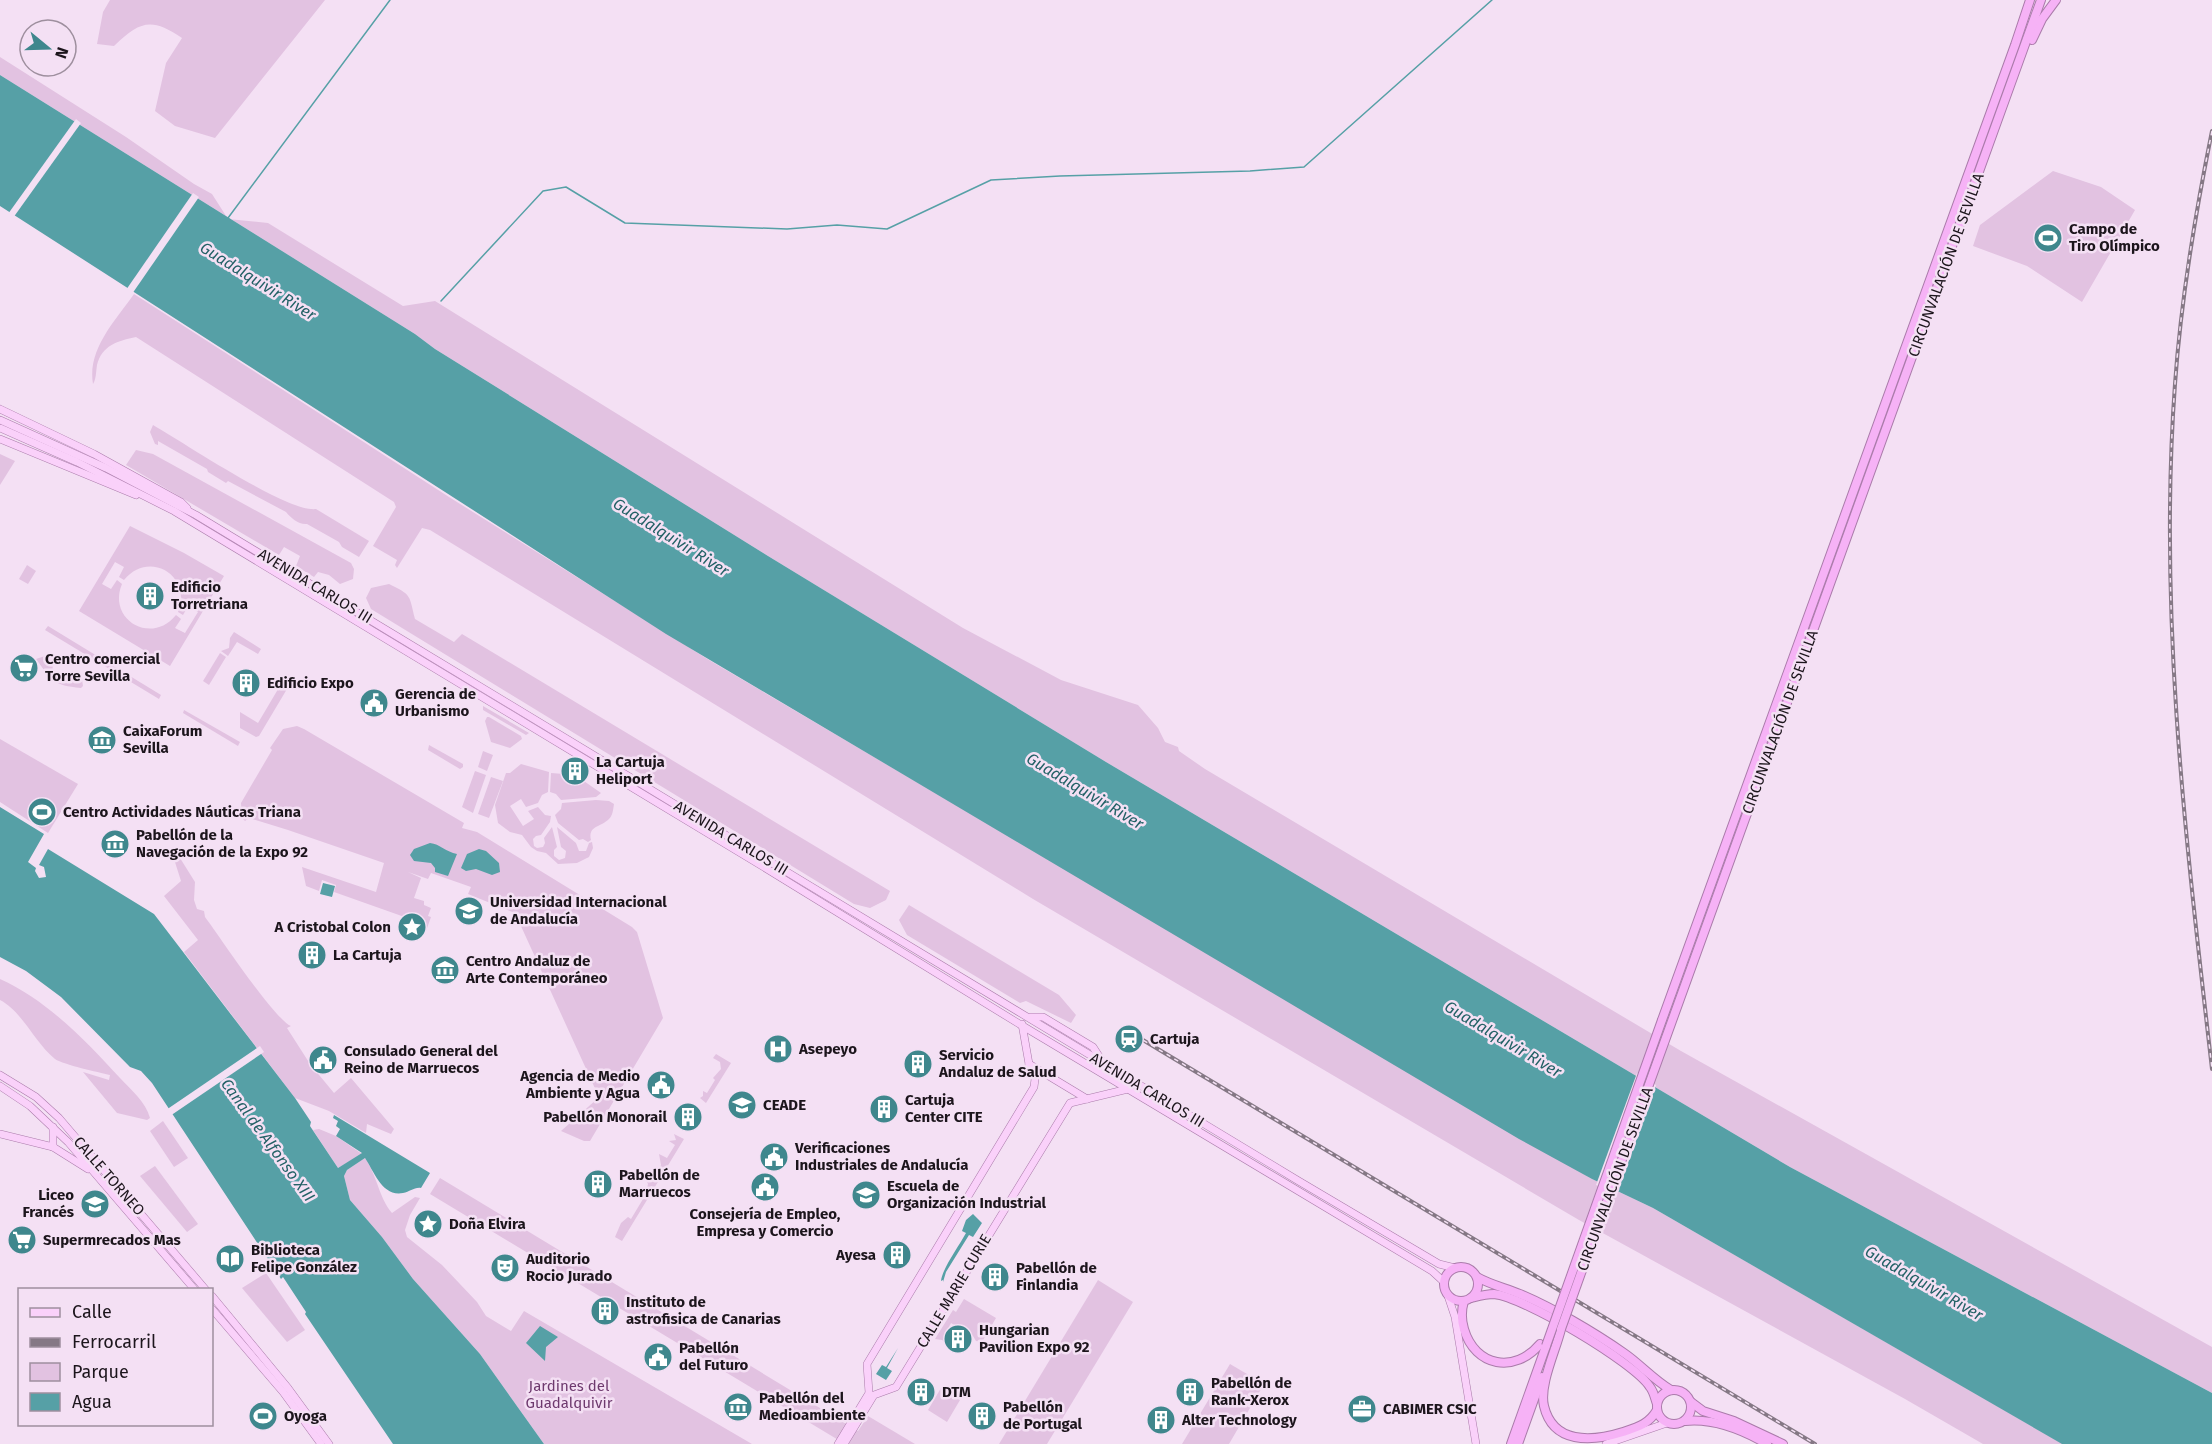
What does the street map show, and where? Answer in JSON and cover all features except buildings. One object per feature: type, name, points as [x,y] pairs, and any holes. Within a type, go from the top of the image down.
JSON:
[{"type":"highway","name":"CIRCUNVALACIÓN DE SEVILLA","points":[[1510,1444],[1549,1347],[1561,1329],[1892,401],[2030,0]]},
{"type":"highway","points":[[2015,45],[2035,0]]},
{"type":"highway","name":"CIRCUNVALACIÓN DE SEVILLA","points":[[1518,1444],[1549,1347],[1556,1317],[1662,1020],[2003,108],[2041,0]]},
{"type":"highway","points":[[2028,39],[2046,0]]},
{"type":"highway","points":[[2019,64],[2042,19],[2056,0]]},
{"type":"highway","points":[[1691,1402],[1691,1412],[1684,1421],[1677,1425],[1667,1423],[1662,1420],[1650,1387],[1644,1379],[1625,1364],[1541,1313],[1505,1297],[1483,1295],[1468,1300],[1453,1299],[1448,1296],[1444,1282],[1446,1276],[1455,1268],[1470,1269],[1478,1277],[1494,1286],[1518,1293],[1542,1305],[1624,1353],[1671,1390],[1685,1393],[1691,1402],[1703,1411],[1734,1421],[1783,1444]]},
{"type":"highway","points":[[1478,1277],[1478,1289],[1468,1300],[1461,1314],[1467,1338],[1476,1351],[1497,1362],[1515,1362],[1549,1347]]},
{"type":"highway","points":[[1549,1347],[1543,1404],[1548,1419],[1563,1434],[1582,1441],[1598,1440],[1646,1423],[1662,1395],[1671,1390]]},
{"type":"highway","points":[[1684,1421],[1708,1421],[1767,1444]]},
{"type":"main road","points":[[0,409],[123,470],[181,502],[196,515]]},
{"type":"main road","name":"AVENIDA CARLOS III","points":[[0,420],[106,468],[196,515],[1027,1017],[1043,1017],[1093,1047],[1103,1063],[1126,1078],[1439,1264],[1455,1268]]},
{"type":"main road","name":"AVENIDA CARLOS III","points":[[0,429],[77,462],[174,511],[1021,1025],[1432,1271],[1444,1282]]},
{"type":"main road","points":[[0,439],[174,511]]},
{"type":"main road","points":[[844,1444],[870,1390],[867,1364],[1034,1087],[1035,1079],[1029,1064],[1021,1025],[1027,1017]]},
{"type":"main road","points":[[1029,1064],[1087,1099],[1128,1089],[1126,1078]]},
{"type":"main road","name":"CALLE TORNEO","points":[[0,1075],[36,1097],[69,1130],[204,1288]]},
{"type":"main road","name":"CALLE TORNEO","points":[[0,1086],[30,1106],[68,1142],[193,1288]]},
{"type":"main road","name":"CALLE MARIE CURIE","points":[[863,1408],[876,1393],[896,1387],[1070,1103],[1087,1099]]},
{"type":"main road","points":[[53,1127],[53,1147]]},
{"type":"main road","points":[[68,1142],[69,1130]]},
{"type":"main road","name":"CALLE TORNEO","points":[[0,1134],[53,1147],[96,1174]]},
{"type":"main road","points":[[1448,1296],[1455,1317],[1476,1444]]},
{"type":"main road","points":[[213,1297],[288,1388],[329,1444]]},
{"type":"main road","points":[[213,1310],[283,1392],[321,1444]]},
{"type":"main road","points":[[838,1444],[863,1408]]},
{"type":"main road","points":[[1606,1444],[1667,1423]]},
{"type":"green space","points":[[110,0],[325,0],[215,138],[175,126],[155,111],[166,63],[182,38],[162,27],[146,25],[131,31],[114,46],[97,44],[103,12]]},
{"type":"green space","points":[[0,57],[18,68],[18,78],[33,78],[212,194],[226,216],[0,75]]},
{"type":"green space","name":"Campo de Tiro Olímpico","points":[[2053,171],[2101,187],[2135,210],[2082,302],[2027,266],[1973,246],[1980,225]]},
{"type":"green space","points":[[231,219],[268,223],[403,306],[435,301],[963,628],[1061,680],[1138,705],[1158,728],[1165,742],[1178,747],[1179,751],[1205,769],[1681,1051],[2212,1347],[2212,1393],[1790,1167],[1106,762],[768,556]]},
{"type":"green space","points":[[134,294],[449,497],[709,660],[1592,1179],[1653,1208],[2063,1444],[1983,1444],[1579,1220],[1033,899],[430,530],[422,528],[397,568],[395,565],[397,560],[373,546],[396,507],[394,502],[136,337],[117,342],[107,348],[99,358],[93,384],[94,359],[104,336]]},
{"type":"green space","points":[[153,425],[260,489],[302,507],[316,509],[369,541],[359,557],[342,547],[339,542],[307,524],[298,522],[286,512],[228,481],[226,483],[208,472],[207,469],[158,441],[158,445],[155,444],[150,432]]},
{"type":"green space","points":[[136,450],[153,454],[351,563],[354,569],[353,579],[340,584],[329,575],[318,572],[314,577],[296,566],[300,556],[284,547],[279,555],[126,465]]},
{"type":"green space","points":[[0,454],[15,461],[0,485]]},
{"type":"green space","points":[[130,526],[224,576],[170,666],[79,611]],"holes":[[[115,562],[124,567],[119,577],[124,580],[134,571],[145,567],[156,567],[166,571],[174,578],[179,587],[181,599],[178,612],[183,615],[188,606],[198,612],[185,633],[175,628],[181,619],[176,615],[166,624],[155,628],[144,628],[134,624],[126,617],[119,597],[122,584],[117,580],[111,589],[102,584]]]},
{"type":"green space","points":[[27,565],[36,571],[28,584],[19,579]]},
{"type":"green space","points":[[389,584],[406,594],[412,605],[415,619],[454,642],[462,634],[890,891],[886,900],[870,908],[854,904],[371,609],[366,598],[371,588]]},
{"type":"green space","points":[[48,626],[161,695],[159,699],[45,630]]},
{"type":"green space","points":[[234,632],[261,649],[258,654],[237,642],[228,656],[221,651],[229,648],[230,638]]},
{"type":"green space","points":[[220,653],[226,657],[209,685],[203,681]]},
{"type":"green space","points":[[45,656],[52,660],[53,672],[65,677],[73,673],[82,680],[83,686],[81,688],[72,687],[54,681],[36,659]]},
{"type":"green space","points":[[287,674],[293,677],[285,682],[287,689],[259,736],[256,737],[240,728],[240,712],[258,723]]},
{"type":"green space","points":[[483,706],[529,733],[526,735],[483,710]]},
{"type":"green space","points":[[184,710],[240,742],[238,746],[183,713]]},
{"type":"green space","points":[[487,717],[521,736],[522,739],[510,748],[491,742],[485,721]]},
{"type":"green space","points":[[297,726],[464,823],[462,828],[477,832],[637,932],[663,1018],[590,1141],[584,1141],[561,1131],[597,1099],[598,1095],[515,913],[468,894],[471,887],[431,873],[428,879],[408,872],[421,878],[414,898],[424,901],[424,905],[431,908],[428,916],[431,917],[425,934],[410,928],[413,920],[334,892],[336,885],[322,880],[319,891],[306,886],[302,867],[376,892],[384,863],[288,830],[249,818],[245,821],[242,818],[241,803],[272,750],[270,748],[283,729]]},
{"type":"green space","points":[[0,739],[78,784],[48,833],[0,802]]},
{"type":"green space","points":[[429,745],[463,764],[463,767],[460,769],[428,750]]},
{"type":"green space","points":[[483,751],[493,755],[487,771],[478,767]]},
{"type":"green space","points":[[521,764],[549,772],[548,792],[542,795],[538,803],[526,807],[521,799],[510,806],[523,826],[534,819],[528,811],[538,807],[545,815],[551,816],[550,822],[541,835],[533,839],[534,846],[543,847],[544,838],[552,827],[557,847],[554,850],[554,856],[559,860],[565,858],[566,851],[561,847],[557,827],[576,843],[579,851],[586,851],[589,843],[592,842],[593,848],[589,857],[577,863],[558,864],[546,853],[531,847],[522,835],[510,832],[498,823],[495,805],[506,773],[510,773]]},
{"type":"green space","points":[[475,771],[486,775],[473,813],[462,807]]},
{"type":"green space","points":[[565,771],[601,793],[596,797],[561,800],[556,794],[550,792],[551,773],[564,774]]},
{"type":"green space","points":[[491,777],[503,781],[489,818],[478,814]]},
{"type":"green space","points":[[609,801],[614,804],[613,810],[606,822],[593,829],[591,840],[588,842],[583,839],[579,840],[558,823],[555,815],[561,809],[562,803]]},
{"type":"green space","points":[[177,856],[195,882],[194,900],[197,909],[204,911],[205,917],[260,994],[272,1009],[291,1026],[287,1028],[310,1064],[334,1093],[351,1078],[394,1129],[391,1134],[367,1124],[366,1133],[329,1111],[295,1098],[184,952],[198,940],[164,896],[181,881],[174,859]]},
{"type":"green space","points":[[909,905],[1059,995],[1076,1015],[1071,1023],[1026,1001],[1020,1003],[907,935],[899,920]]},
{"type":"green space","points":[[0,979],[34,998],[65,1022],[138,1096],[150,1118],[147,1120],[117,1113],[83,1072],[109,1080],[110,1075],[55,1059],[41,1045],[22,1019],[0,1000]]},
{"type":"green space","points":[[716,1054],[731,1063],[706,1103],[700,1098],[703,1096],[703,1091],[707,1093],[715,1080],[713,1078],[721,1069],[720,1062],[713,1058]]},
{"type":"green space","points":[[163,1121],[188,1158],[174,1167],[150,1131]]},
{"type":"green space","points":[[319,1129],[336,1136],[362,1154],[338,1168],[313,1130]]},
{"type":"green space","points":[[674,1134],[684,1139],[622,1241],[615,1237],[621,1223],[628,1217],[631,1219],[643,1199],[637,1196],[646,1192],[648,1184],[645,1178],[646,1173],[659,1169],[661,1165],[659,1154],[667,1158],[675,1145],[669,1141],[676,1140]]},
{"type":"green space","name":"Jardines del Guadalquivir","points":[[365,1158],[392,1213],[415,1197],[420,1198],[410,1215],[405,1230],[407,1237],[442,1265],[477,1302],[486,1316],[511,1331],[524,1311],[752,1444],[544,1444],[480,1354],[413,1279],[382,1237],[350,1200],[344,1176],[347,1170]]},
{"type":"green space","points":[[155,1166],[198,1224],[187,1232],[140,1176]]},
{"type":"green space","points":[[440,1178],[858,1431],[868,1416],[915,1444],[845,1444],[430,1194]]},
{"type":"green space","points":[[266,1273],[305,1330],[287,1342],[242,1288]]},
{"type":"green space","points":[[1098,1280],[1133,1302],[1047,1444],[999,1444]]},
{"type":"green space","points":[[964,1299],[996,1318],[982,1342],[976,1341],[973,1336],[951,1323],[946,1339],[958,1350],[942,1340],[935,1339],[953,1310],[956,1312]]},
{"type":"green space","points":[[1230,1364],[1264,1384],[1229,1444],[1182,1444]]},
{"type":"green space","points":[[941,1388],[960,1400],[947,1422],[928,1410]]},
{"type":"water","name":"Guadalquivir River","points":[[0,75],[768,556],[1106,762],[1790,1167],[2212,1393],[2212,1444],[2062,1444],[1653,1208],[1592,1179],[1519,1139],[666,634],[0,206]]},
{"type":"water","name":"Canal de Alfonso XIII","points":[[0,807],[44,834],[28,862],[36,868],[35,871],[39,878],[46,877],[44,867],[39,865],[48,849],[154,914],[295,1098],[311,1122],[310,1126],[338,1168],[362,1153],[336,1136],[340,1129],[336,1126],[338,1121],[333,1118],[334,1115],[430,1173],[421,1188],[403,1193],[389,1191],[384,1187],[365,1158],[347,1170],[344,1176],[350,1200],[382,1237],[413,1279],[480,1354],[544,1444],[393,1444],[152,1083],[141,1071],[130,1067],[61,997],[26,971],[0,957]]},
{"type":"water","points":[[430,843],[457,854],[448,876],[435,872],[431,863],[414,861],[410,855],[414,849]]},
{"type":"water","points":[[479,849],[486,851],[499,863],[500,872],[492,875],[476,869],[466,871],[461,868],[467,854]]},
{"type":"water","points":[[323,883],[335,886],[332,897],[320,894]]},
{"type":"water","points":[[973,1214],[982,1223],[973,1237],[969,1235],[946,1272],[943,1282],[941,1281],[944,1270],[966,1233],[962,1231],[966,1220]]},
{"type":"water","points":[[540,1326],[558,1337],[546,1347],[545,1361],[526,1343]]},
{"type":"water","points":[[898,1348],[887,1368],[892,1371],[886,1380],[876,1374],[882,1365],[886,1367]]},
{"type":"pier","points":[[76,119],[81,123],[13,218],[8,214]]},
{"type":"pier","points":[[193,193],[199,197],[132,294],[126,290]]},
{"type":"pier","points":[[260,1046],[264,1052],[170,1116],[166,1110]]},
{"type":"pier","points":[[1637,1073],[1656,1085],[1617,1194],[1596,1185]]},
{"type":"waterway","points":[[228,218],[390,0]]},
{"type":"waterway","points":[[441,301],[543,191],[566,187],[625,223],[787,229],[837,225],[887,229],[991,180],[1304,167],[1492,0]]},
{"type":"railway","points":[[2212,131],[2189,257],[2181,320],[2175,384],[2170,556],[2172,642],[2184,813],[2212,1069]]},
{"type":"railway","points":[[1128,1031],[1815,1444]]},
{"type":"place","name":"Campo de Tiro Olímpico","points":[[2048,238]]},
{"type":"place","name":"Edificio Torretriana","points":[[150,596]]},
{"type":"place","name":"Centro comercial Torre Sevilla","points":[[24,668]]},
{"type":"place","name":"Edificio Expo","points":[[246,683]]},
{"type":"place","name":"Gerencia de Urbanismo","points":[[374,703]]},
{"type":"place","name":"CaixaForum Sevilla","points":[[102,740]]},
{"type":"place","name":"La Cartuja Heliport","points":[[575,771]]},
{"type":"place","name":"Centro Actividades Náuticas Triana","points":[[42,812]]},
{"type":"place","name":"Pabellón de la Navegación de la Expo 92","points":[[115,844]]},
{"type":"place","name":"Universidad Internacional de Andalucía","points":[[469,911]]},
{"type":"place","name":"A Cristobal Colon","points":[[412,927]]},
{"type":"place","name":"La Cartuja","points":[[312,955]]},
{"type":"place","name":"Centro Andaluz de Arte Contemporáneo","points":[[445,970]]},
{"type":"place","name":"Cartuja","points":[[1129,1039]]},
{"type":"place","name":"Asepeyo","points":[[778,1049]]},
{"type":"place","name":"Consulado General del Reino de Marruecos","points":[[323,1060]]},
{"type":"place","name":"Servicio Andaluz de Salud","points":[[918,1064]]},
{"type":"place","name":"Agencia de Medio Ambiente y Agua","points":[[661,1085]]},
{"type":"place","name":"CEADE","points":[[742,1105]]},
{"type":"place","name":"Cartuja Center CITE","points":[[884,1109]]},
{"type":"place","name":"Pabellón Monorail","points":[[688,1117]]},
{"type":"place","name":"Verificaciones Industriales de Andalucía","points":[[774,1157]]},
{"type":"place","name":"Pabellón de Marruecos","points":[[598,1184]]},
{"type":"place","name":"Consejería de Empleo, Empresa y Comercio","points":[[765,1187]]},
{"type":"place","name":"Escuela de Organización Industrial","points":[[866,1195]]},
{"type":"place","name":"Liceo Francés","points":[[95,1204]]},
{"type":"place","name":"Doña Elvira","points":[[428,1224]]},
{"type":"place","name":"Supermrecados Mas","points":[[22,1240]]},
{"type":"place","name":"Ayesa","points":[[897,1255]]},
{"type":"place","name":"Biblioteca Felipe González","points":[[230,1259]]},
{"type":"place","name":"Auditorio Rocio Jurado","points":[[505,1268]]},
{"type":"place","name":"Pabellón de Finlandia","points":[[995,1277]]},
{"type":"place","name":"Instituto de astrofisica de Canarias","points":[[605,1311]]},
{"type":"place","name":"Hungarian Pavilion Expo 92","points":[[958,1339]]},
{"type":"place","name":"Pabellón del Futuro","points":[[658,1357]]},
{"type":"place","name":"DTM","points":[[921,1392]]},
{"type":"place","name":"Pabellón de Rank-Xerox","points":[[1190,1392]]},
{"type":"place","name":"Pabellón del Medioambiente","points":[[738,1407]]},
{"type":"place","name":"CABIMER CSIC","points":[[1362,1409]]},
{"type":"place","name":"Oyoga","points":[[263,1416]]},
{"type":"place","name":"Pabellón de Portugal","points":[[982,1416]]},
{"type":"place","name":"Alter Technology","points":[[1161,1420]]}]
